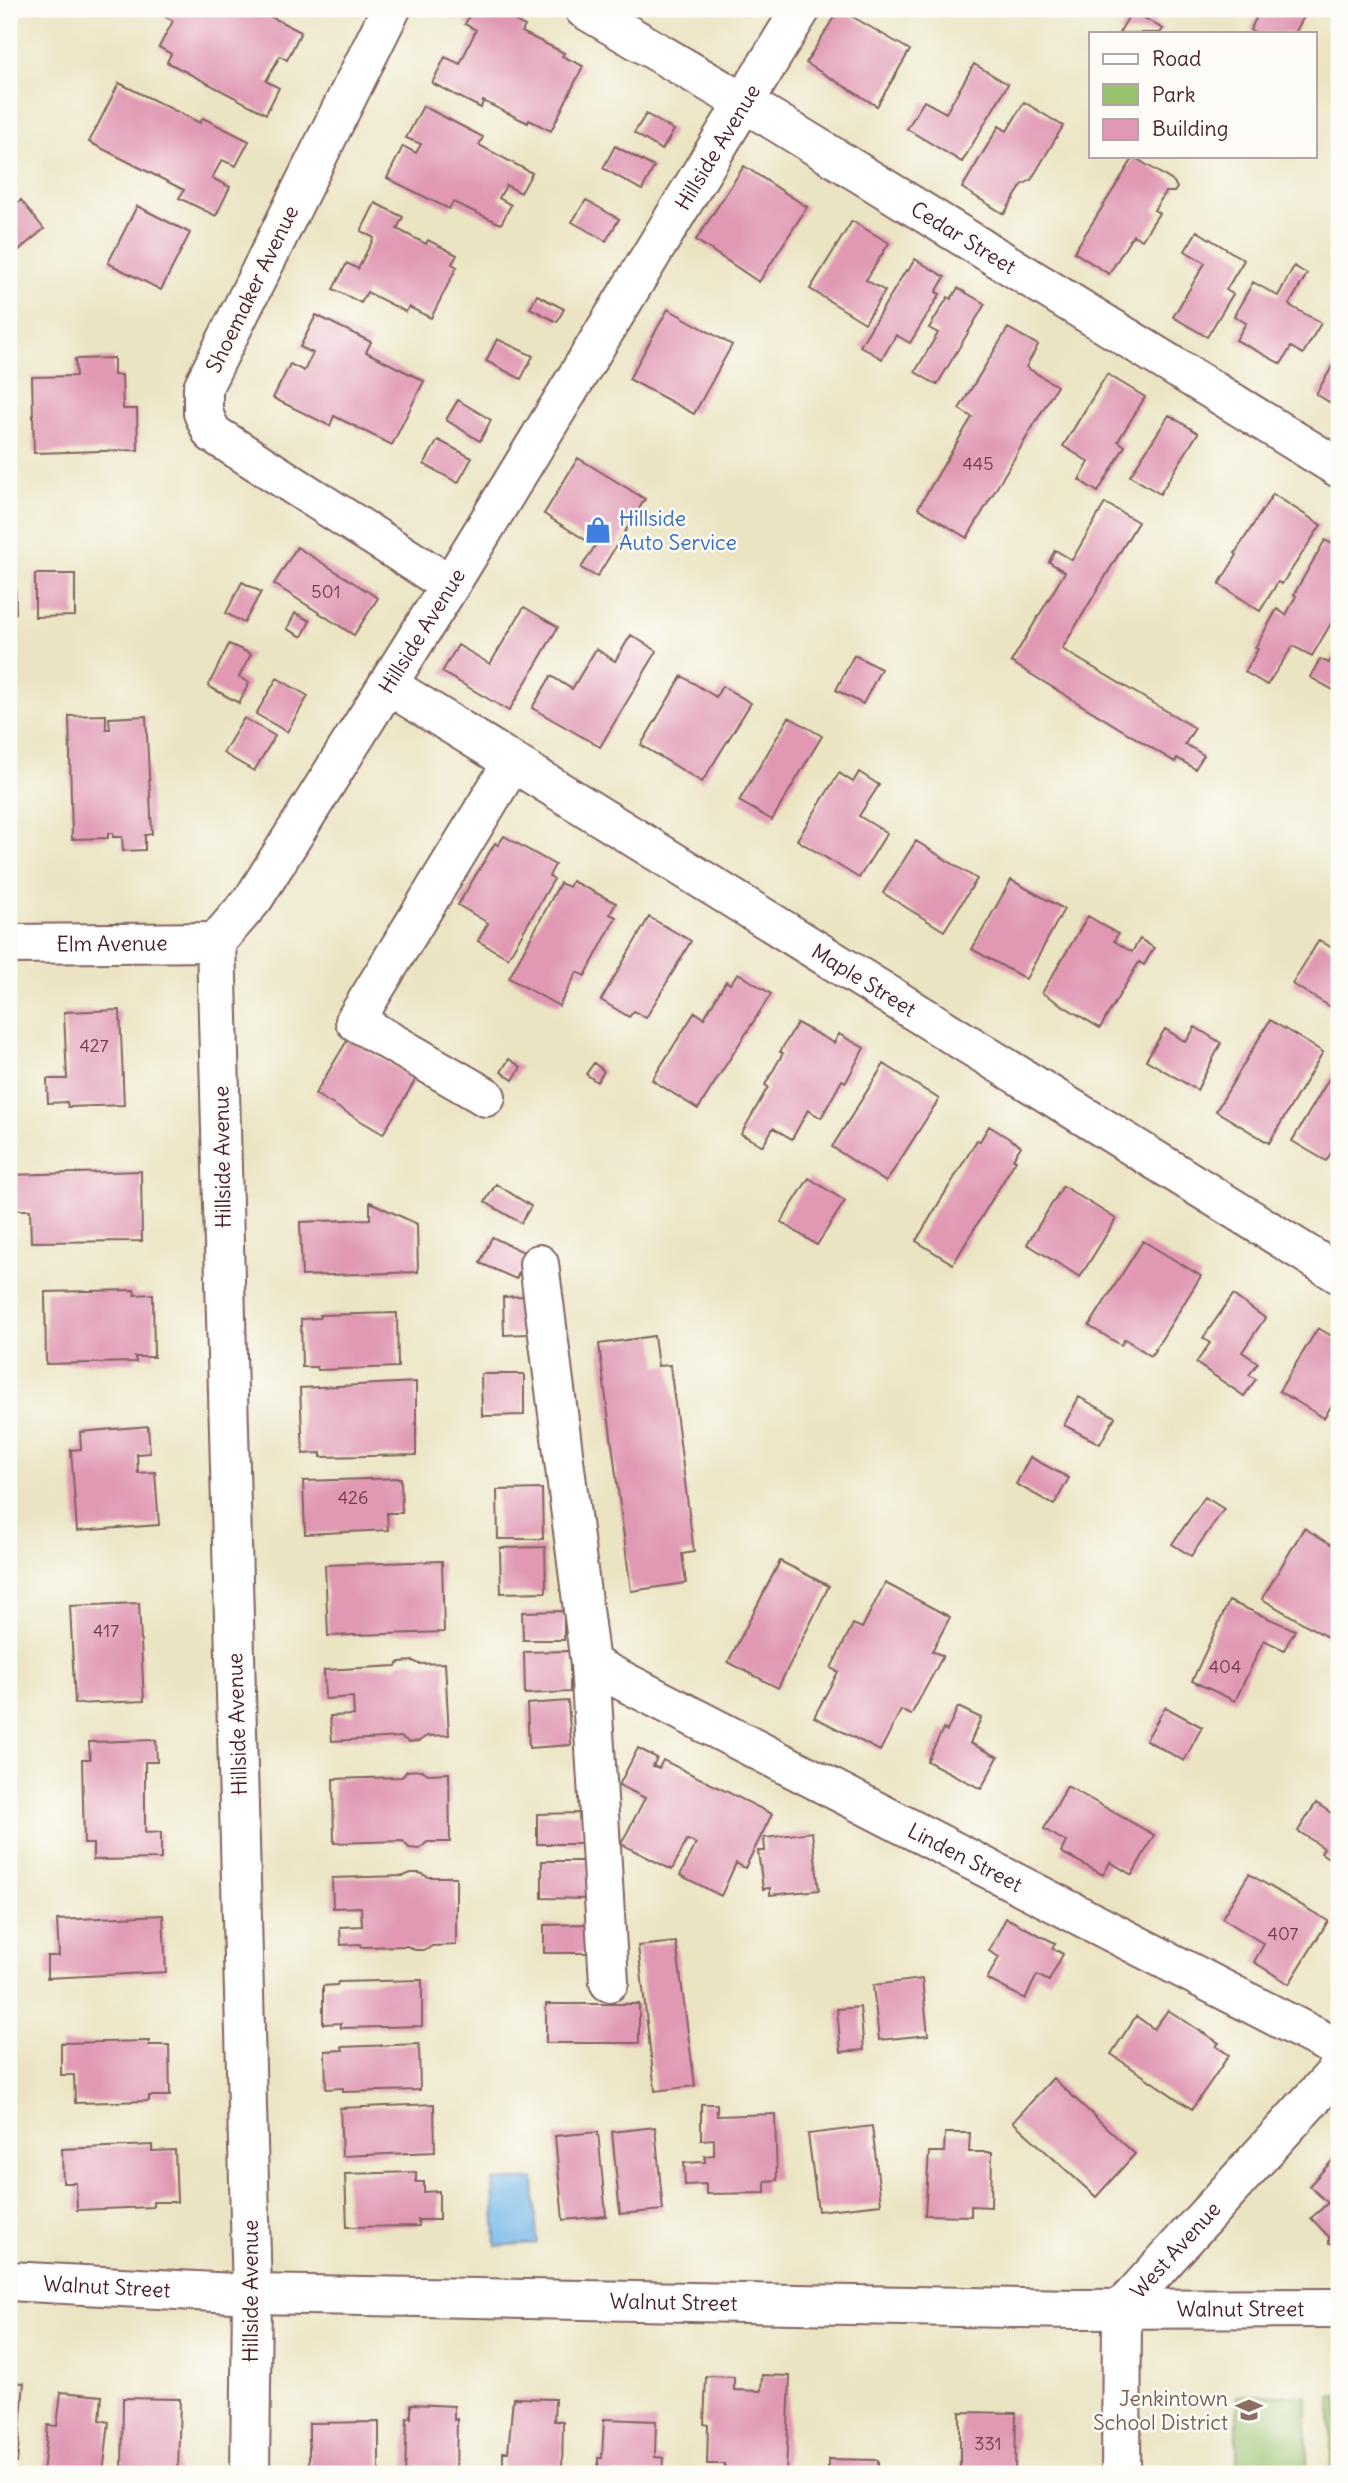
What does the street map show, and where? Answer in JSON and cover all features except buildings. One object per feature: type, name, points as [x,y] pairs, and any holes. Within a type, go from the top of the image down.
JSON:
[{"type":"street","name":"Shoemaker Avenue","points":[[390,9],[203,387],[203,413],[212,433],[450,585]]},
{"type":"street","name":"Cedar Street","points":[[584,9],[745,103],[1339,468]]},
{"type":"street","name":"Hillside Avenue","points":[[250,2474],[253,2294],[216,942],[254,898],[388,685],[801,9]]},
{"type":"street","name":"Maple Street","points":[[388,685],[1339,1274]]},
{"type":"street","points":[[486,1097],[355,1021],[512,763]]},
{"type":"street","name":"Elm Avenue","points":[[9,944],[216,942]]},
{"type":"street","points":[[539,1264],[590,1664],[609,1982]]},
{"type":"street","name":"Linden Street","points":[[590,1664],[1339,2049]]},
{"type":"street","name":"West Avenue","points":[[1121,2474],[1122,2308],[1339,2069]]},
{"type":"street","name":"Walnut Street","points":[[9,2281],[253,2294],[1122,2308],[1339,2308]]},
{"type":"green space","points":[[1237,2395],[1307,2395],[1307,2474],[1237,2474]]},
{"type":"green space","points":[[1331,2396],[1339,2396],[1339,2474],[1331,2474]]},
{"type":"water","points":[[534,2179],[537,2243],[496,2246],[493,2181]]},
{"type":"place","name":"Hillside Auto Service","points":[[598,530]]},
{"type":"place","name":"Jenkintown School District","points":[[1249,2410]]}]
